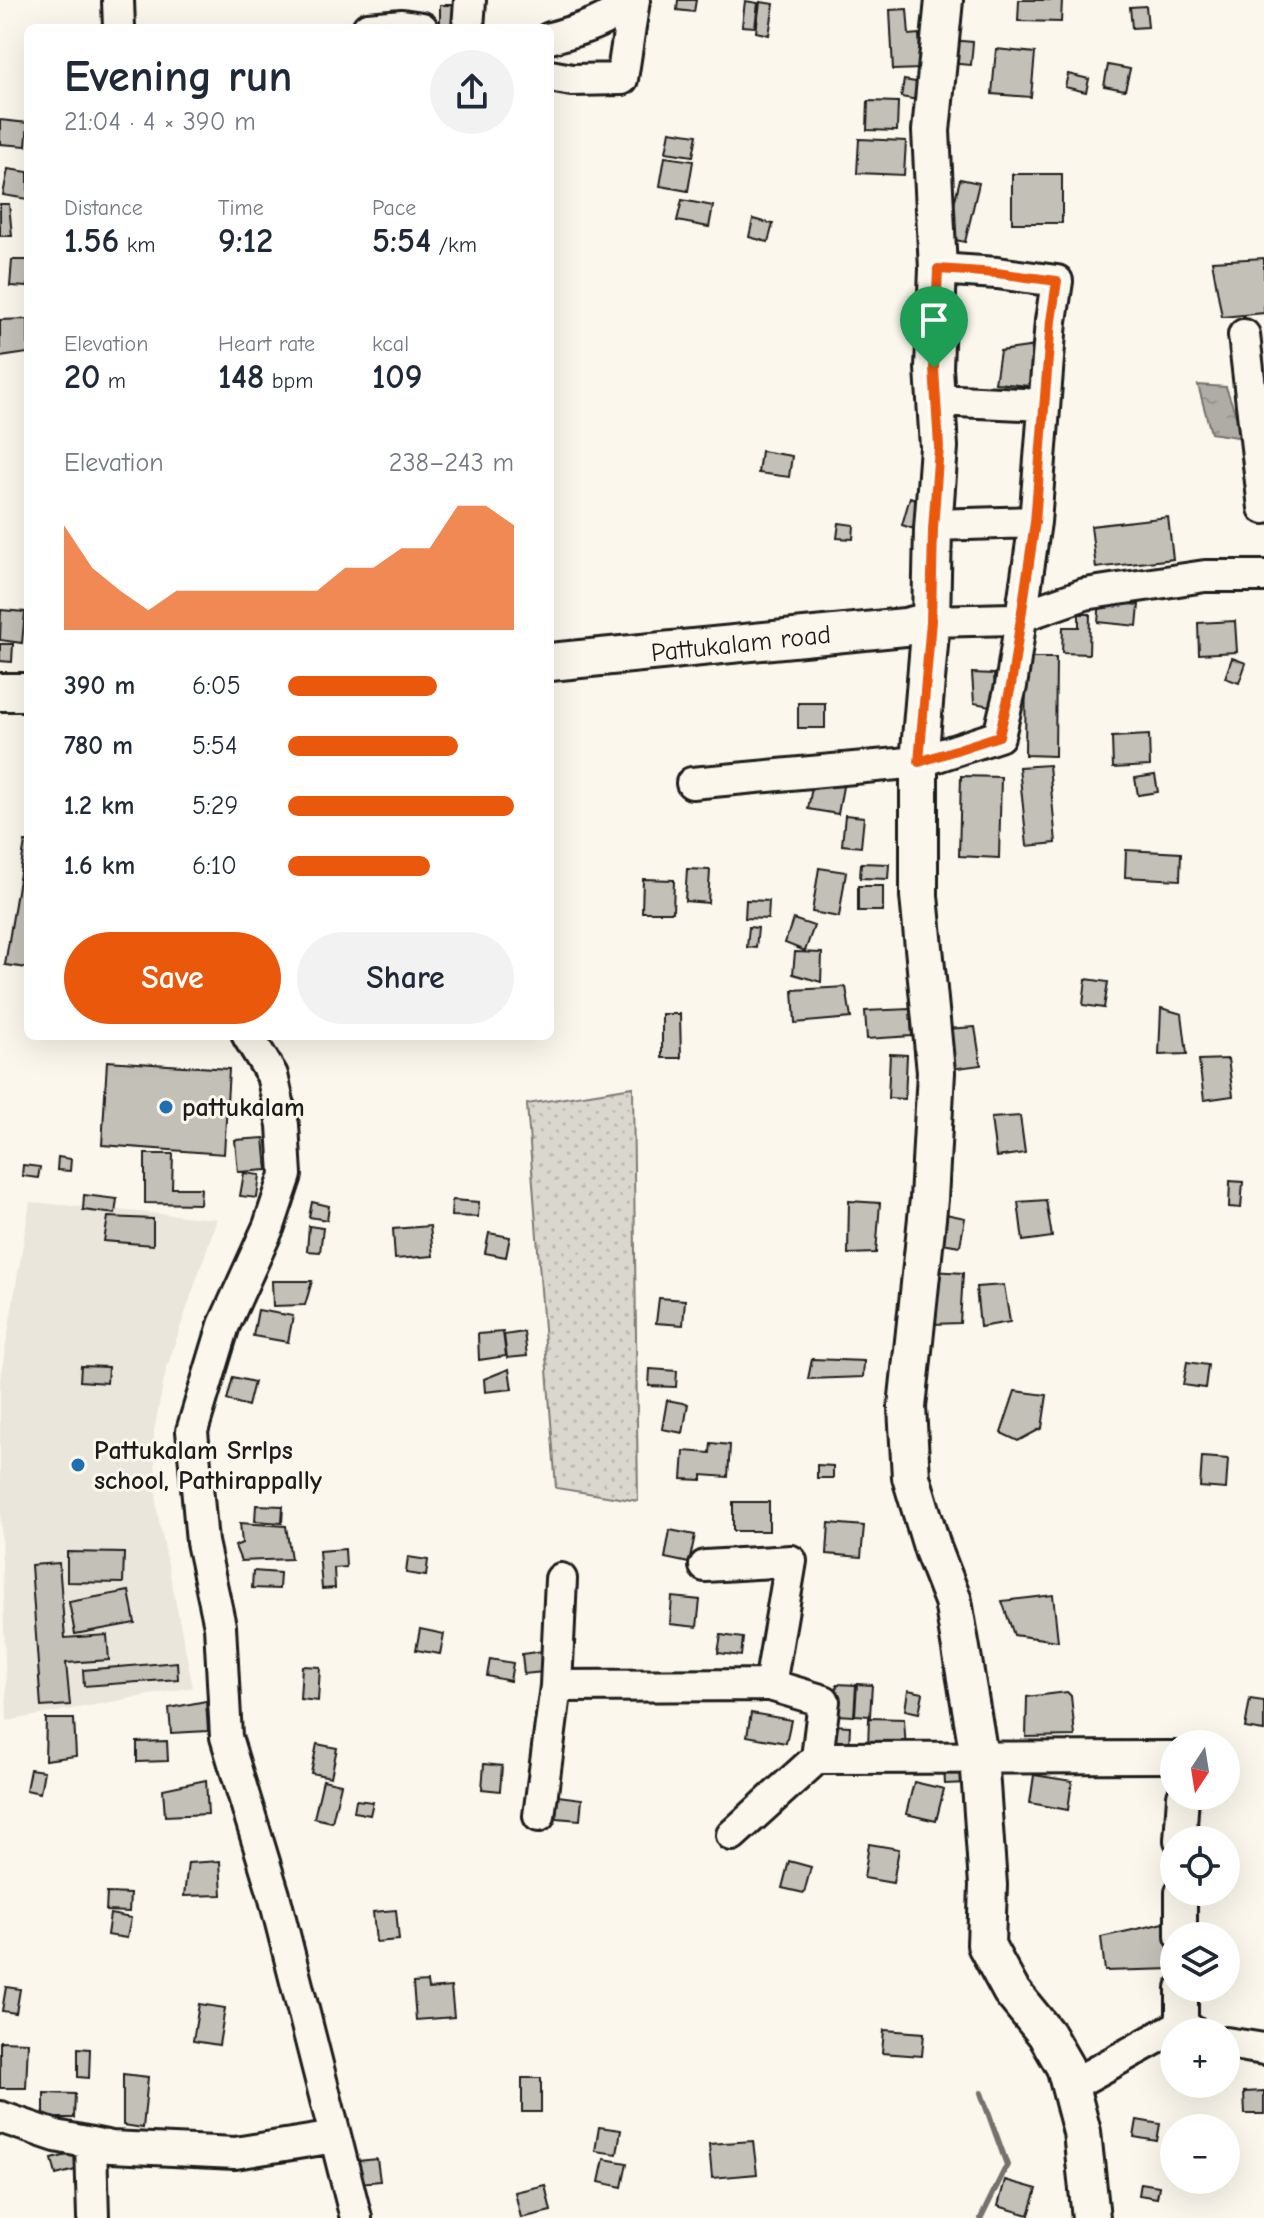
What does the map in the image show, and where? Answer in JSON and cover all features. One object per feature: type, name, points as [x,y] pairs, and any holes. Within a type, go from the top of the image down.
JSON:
[{"type":"main road","points":[[939,3],[931,131],[938,269],[934,368],[939,447],[933,525],[931,621],[919,762],[919,896],[936,1072],[929,1199],[907,1407],[911,1477],[933,1550],[953,1601],[979,1756],[988,1885],[986,1945],[1011,1991],[1046,2034],[1065,2067],[1082,2132],[1091,2218]]},
{"type":"main road","name":"Pattukalam road","points":[[554,662],[905,627],[931,621]]},
{"type":"main road","points":[[0,692],[24,692]]},
{"type":"street","points":[[118,0],[119,24]]},
{"type":"street","points":[[468,24],[470,0]]},
{"type":"street","points":[[554,37],[592,26],[621,11],[633,0]]},
{"type":"street","points":[[554,77],[572,80],[622,79],[633,0]]},
{"type":"street","points":[[692,783],[919,762],[999,736],[1011,686],[1035,522],[1057,281],[938,269]]},
{"type":"street","points":[[1244,335],[1264,508]]},
{"type":"street","points":[[936,400],[1044,405]]},
{"type":"street","points":[[933,525],[1035,522]]},
{"type":"street","points":[[931,621],[1013,619],[1085,594],[1205,576],[1264,576]]},
{"type":"street","points":[[250,1040],[272,1075],[283,1125],[286,1175],[269,1226],[224,1325],[192,1431],[202,1542],[220,1626],[226,1737],[274,1895],[356,2218]]},
{"type":"street","points":[[705,1566],[791,1561],[770,1685]]},
{"type":"street","points":[[539,1816],[556,1686],[561,1579]]},
{"type":"street","points":[[556,1686],[770,1685],[824,1701],[817,1758],[732,1835]]},
{"type":"street","points":[[817,1758],[1160,1757]]},
{"type":"street","points":[[1070,2086],[1160,2042]]},
{"type":"street","points":[[1240,2045],[1264,2049]]},
{"type":"street","points":[[0,2117],[56,2136],[111,2147],[235,2153],[335,2137]]},
{"type":"street","points":[[91,2143],[93,2218]]},
{"type":"shaded area","points":[[633,1087],[638,1501],[556,1488],[527,1104]]},
{"type":"shaded area","name":"Pattukalam Srrlps school, Pathirappally","points":[[30,1202],[217,1219],[166,1370],[154,1431],[157,1510],[193,1687],[7,1721],[0,1500],[0,1380]]},
{"type":"water","points":[[1198,385],[1226,387],[1244,438],[1211,433]]},
{"type":"building","points":[[678,0],[696,0],[694,12],[677,10]]},
{"type":"building","points":[[1019,0],[1062,0],[1061,22],[1018,21]]},
{"type":"building","points":[[745,1],[758,3],[755,27],[742,26]]},
{"type":"building","points":[[760,2],[774,4],[769,35],[756,32]]},
{"type":"building","points":[[440,5],[465,5],[465,24],[440,24]]},
{"type":"building","points":[[1146,6],[1148,27],[1132,28],[1130,7]]},
{"type":"building","points":[[907,9],[909,35],[919,34],[921,69],[893,70],[890,10]]},
{"type":"building","points":[[950,40],[973,42],[971,65],[947,63]]},
{"type":"building","points":[[996,49],[1035,53],[1031,97],[992,94]]},
{"type":"building","points":[[1108,65],[1130,69],[1125,90],[1104,86]]},
{"type":"building","points":[[1068,74],[1089,79],[1086,92],[1065,87]]},
{"type":"building","points":[[904,80],[921,83],[918,100],[901,97]]},
{"type":"building","points":[[868,101],[898,102],[897,131],[867,130]]},
{"type":"building","points":[[0,120],[24,123],[24,146],[0,144]]},
{"type":"building","points":[[670,131],[697,135],[693,156],[666,152]]},
{"type":"building","points":[[859,139],[906,141],[904,175],[857,173]]},
{"type":"building","points":[[665,157],[693,161],[688,191],[660,186]]},
{"type":"building","points":[[8,169],[24,171],[24,198],[3,195]]},
{"type":"building","points":[[1012,174],[1062,174],[1062,223],[1012,223]]},
{"type":"building","points":[[960,179],[979,183],[965,242],[946,238]]},
{"type":"building","points":[[682,200],[713,206],[709,227],[677,221]]},
{"type":"building","points":[[0,204],[9,204],[12,236],[0,236]]},
{"type":"building","points":[[753,219],[773,224],[768,242],[749,237]]},
{"type":"building","points":[[1264,258],[1264,313],[1222,317],[1212,261]]},
{"type":"building","points":[[12,260],[24,260],[24,287],[10,286]]},
{"type":"building","points":[[24,319],[24,354],[0,357],[0,320]]},
{"type":"building","points":[[1036,346],[1041,387],[995,383],[1000,351]]},
{"type":"building","points":[[761,451],[792,456],[789,477],[758,473]]},
{"type":"building","points":[[910,497],[925,502],[917,530],[902,525]]},
{"type":"building","points":[[1168,517],[1173,559],[1096,568],[1091,526]]},
{"type":"building","points":[[839,523],[854,525],[853,539],[837,538]]},
{"type":"building","points":[[1100,601],[1139,605],[1137,626],[1098,622]]},
{"type":"building","points":[[1,610],[24,612],[22,643],[0,640]]},
{"type":"building","points":[[1079,614],[1090,614],[1089,654],[1062,653],[1063,627],[1079,627]]},
{"type":"building","points":[[1235,621],[1237,652],[1199,654],[1198,623]]},
{"type":"building","points":[[0,644],[13,644],[12,662],[0,661]]},
{"type":"building","points":[[1026,658],[1056,658],[1055,756],[1025,755]]},
{"type":"building","points":[[1232,658],[1246,663],[1239,683],[1225,678]]},
{"type":"building","points":[[972,673],[994,674],[996,707],[974,703]]},
{"type":"building","points":[[798,703],[825,703],[825,728],[798,728]]},
{"type":"building","points":[[1149,735],[1150,766],[1113,768],[1112,737]]},
{"type":"building","points":[[1049,765],[1056,843],[1027,846],[1019,767]]},
{"type":"building","points":[[1155,775],[1158,792],[1138,795],[1135,778]]},
{"type":"building","points":[[814,776],[844,781],[838,814],[808,809]]},
{"type":"building","points":[[961,776],[1001,777],[999,858],[959,856]]},
{"type":"building","points":[[845,815],[864,817],[861,847],[842,845]]},
{"type":"building","points":[[24,848],[24,967],[5,965]]},
{"type":"building","points":[[1126,850],[1181,853],[1180,880],[1125,877]]},
{"type":"building","points":[[861,863],[889,864],[888,879],[860,878]]},
{"type":"building","points":[[819,868],[846,872],[839,917],[812,912]]},
{"type":"building","points":[[687,869],[710,870],[708,903],[685,901]]},
{"type":"building","points":[[643,879],[674,880],[673,912],[642,912]]},
{"type":"building","points":[[858,886],[883,886],[883,911],[858,911]]},
{"type":"building","points":[[746,900],[769,901],[768,919],[745,918]]},
{"type":"building","points":[[793,919],[814,926],[805,951],[785,943]]},
{"type":"building","points":[[749,927],[758,928],[756,948],[747,947]]},
{"type":"building","points":[[795,952],[822,953],[821,982],[793,974]]},
{"type":"building","points":[[1086,979],[1108,982],[1104,1008],[1083,1005]]},
{"type":"building","points":[[846,987],[851,1018],[795,1023],[793,990]]},
{"type":"building","points":[[1161,1008],[1182,1014],[1187,1054],[1159,1055]]},
{"type":"building","points":[[910,1009],[912,1036],[867,1039],[865,1011]]},
{"type":"building","points":[[662,1014],[680,1014],[681,1058],[662,1058]]},
{"type":"building","points":[[975,1027],[981,1065],[951,1069],[946,1029]]},
{"type":"building","points":[[890,1054],[907,1055],[905,1099],[888,1098]]},
{"type":"building","points":[[1228,1059],[1233,1096],[1204,1100],[1199,1060]]},
{"type":"building","name":"pattukalam","points":[[107,1061],[229,1069],[224,1154],[102,1145]]},
{"type":"building","points":[[1020,1116],[1025,1153],[996,1157],[991,1118]]},
{"type":"building","points":[[264,1138],[267,1170],[238,1172],[235,1140]]},
{"type":"building","points":[[145,1154],[173,1154],[172,1188],[201,1188],[200,1204],[145,1203]]},
{"type":"building","points":[[58,1157],[71,1159],[70,1171],[57,1170]]},
{"type":"building","points":[[23,1165],[40,1167],[38,1178],[22,1176]]},
{"type":"building","points":[[244,1173],[260,1175],[257,1198],[240,1196]]},
{"type":"building","points":[[1230,1181],[1243,1182],[1241,1208],[1229,1207]]},
{"type":"building","points":[[84,1195],[117,1199],[115,1214],[83,1210]]},
{"type":"building","points":[[452,1200],[479,1202],[478,1217],[451,1216]]},
{"type":"building","points":[[1046,1200],[1052,1237],[1023,1241],[1018,1202]]},
{"type":"building","points":[[849,1201],[880,1203],[876,1253],[848,1254]]},
{"type":"building","points":[[312,1202],[329,1206],[327,1220],[309,1217]]},
{"type":"building","points":[[941,1213],[965,1218],[960,1246],[936,1242]]},
{"type":"building","points":[[108,1217],[153,1219],[153,1245],[104,1241]]},
{"type":"building","points":[[309,1226],[323,1228],[320,1252],[307,1251]]},
{"type":"building","points":[[430,1226],[433,1256],[395,1259],[393,1229]]},
{"type":"building","points":[[489,1233],[510,1237],[506,1257],[485,1253]]},
{"type":"building","points":[[933,1271],[963,1273],[960,1323],[932,1324]]},
{"type":"building","points":[[272,1281],[312,1281],[305,1305],[273,1306]]},
{"type":"building","points":[[1004,1285],[1010,1322],[980,1327],[976,1287]]},
{"type":"building","points":[[659,1298],[685,1300],[683,1325],[656,1323]]},
{"type":"building","points":[[258,1310],[293,1316],[288,1342],[253,1336]]},
{"type":"building","points":[[503,1332],[506,1356],[479,1360],[478,1334]]},
{"type":"building","points":[[524,1332],[527,1356],[507,1358],[504,1335]]},
{"type":"building","points":[[812,1359],[864,1361],[863,1377],[808,1379]]},
{"type":"building","points":[[1187,1362],[1208,1365],[1205,1388],[1183,1385]]},
{"type":"building","points":[[81,1366],[108,1367],[107,1383],[80,1381]]},
{"type":"building","points":[[509,1369],[512,1389],[485,1392],[484,1379]]},
{"type":"building","points":[[650,1369],[677,1371],[676,1387],[649,1386]]},
{"type":"building","points":[[233,1377],[254,1382],[248,1406],[227,1400]]},
{"type":"building","points":[[1015,1391],[1047,1395],[1042,1428],[1018,1441],[1001,1433]]},
{"type":"building","points":[[667,1400],[688,1404],[683,1433],[662,1429]]},
{"type":"building","points":[[711,1443],[730,1445],[728,1477],[702,1475],[702,1480],[682,1479],[684,1451],[710,1453]]},
{"type":"building","points":[[1202,1457],[1228,1459],[1226,1489],[1200,1487]]},
{"type":"building","points":[[817,1465],[833,1466],[833,1478],[817,1478]]},
{"type":"building","points":[[733,1502],[769,1502],[769,1531],[733,1531]]},
{"type":"building","points":[[256,1505],[283,1506],[282,1523],[255,1521]]},
{"type":"building","points":[[240,1523],[286,1526],[291,1559],[241,1561],[235,1546],[242,1543]]},
{"type":"building","points":[[829,1523],[864,1526],[861,1557],[827,1554]]},
{"type":"building","points":[[670,1530],[695,1535],[689,1563],[665,1558]]},
{"type":"building","points":[[345,1549],[346,1567],[334,1568],[335,1588],[322,1589],[319,1551]]},
{"type":"building","points":[[67,1552],[124,1553],[123,1583],[67,1582]]},
{"type":"building","points":[[408,1557],[428,1560],[426,1576],[406,1573]]},
{"type":"building","points":[[59,1563],[65,1638],[107,1635],[109,1660],[66,1663],[70,1705],[41,1707],[31,1565]]},
{"type":"building","points":[[253,1571],[280,1573],[279,1589],[252,1588]]},
{"type":"building","points":[[129,1591],[135,1623],[75,1634],[69,1602]]},
{"type":"building","points":[[1053,1595],[1058,1641],[1014,1635],[1002,1601]]},
{"type":"building","points":[[672,1597],[700,1600],[697,1627],[670,1624]]},
{"type":"building","points":[[420,1629],[444,1634],[440,1654],[416,1650]]},
{"type":"building","points":[[721,1635],[743,1638],[741,1656],[718,1653]]},
{"type":"building","points":[[550,1650],[553,1671],[524,1674],[522,1654]]},
{"type":"building","points":[[490,1659],[513,1663],[510,1681],[487,1676]]},
{"type":"building","points":[[177,1662],[178,1679],[84,1686],[83,1670]]},
{"type":"building","points":[[302,1666],[320,1667],[318,1701],[300,1699]]},
{"type":"building","points":[[837,1684],[856,1685],[854,1716],[835,1715]]},
{"type":"building","points":[[857,1684],[872,1685],[870,1716],[855,1715]]},
{"type":"building","points":[[908,1690],[923,1693],[919,1713],[905,1710]]},
{"type":"building","points":[[1067,1692],[1071,1696],[1075,1736],[1026,1737],[1027,1697]]},
{"type":"building","points":[[1250,1699],[1264,1701],[1264,1731],[1245,1728]]},
{"type":"building","points":[[206,1701],[208,1731],[171,1733],[169,1708]]},
{"type":"building","points":[[751,1713],[791,1720],[786,1743],[747,1736]]},
{"type":"building","points":[[869,1718],[904,1719],[906,1750],[868,1748]]},
{"type":"building","points":[[46,1719],[74,1719],[76,1756],[45,1760]]},
{"type":"building","points":[[830,1725],[850,1726],[849,1746],[829,1746]]},
{"type":"building","points":[[167,1741],[168,1761],[137,1762],[137,1742]]},
{"type":"building","points":[[317,1744],[337,1748],[331,1777],[311,1773]]},
{"type":"building","points":[[484,1764],[502,1766],[500,1791],[482,1789]]},
{"type":"building","points":[[944,1765],[968,1765],[968,1783],[945,1784]]},
{"type":"building","points":[[30,1769],[44,1771],[40,1793],[26,1790]]},
{"type":"building","points":[[1034,1775],[1072,1781],[1068,1810],[1030,1803]]},
{"type":"building","points":[[206,1780],[208,1814],[165,1816],[163,1789]]},
{"type":"building","points":[[323,1780],[341,1784],[332,1822],[314,1818]]},
{"type":"building","points":[[914,1782],[944,1789],[936,1821],[906,1814]]},
{"type":"building","points":[[558,1796],[582,1799],[580,1820],[556,1818]]},
{"type":"building","points":[[356,1800],[373,1802],[370,1815],[354,1812]]},
{"type":"building","points":[[869,1844],[899,1849],[893,1883],[864,1878]]},
{"type":"building","points":[[220,1861],[222,1895],[184,1896],[188,1863]]},
{"type":"building","points":[[789,1861],[811,1867],[804,1893],[782,1888]]},
{"type":"building","points":[[107,1893],[130,1894],[129,1912],[106,1911]]},
{"type":"building","points":[[396,1910],[399,1940],[376,1942],[373,1912]]},
{"type":"building","points":[[110,1914],[131,1918],[127,1938],[107,1935]]},
{"type":"building","points":[[1160,1924],[1160,1969],[1105,1971],[1101,1937]]},
{"type":"building","points":[[427,1982],[428,1989],[451,1987],[454,2017],[416,2020],[413,1983]]},
{"type":"building","points":[[6,1987],[20,1989],[16,2013],[2,2011]]},
{"type":"building","points":[[199,2004],[225,2008],[219,2045],[193,2041]]},
{"type":"building","points":[[884,2030],[924,2033],[922,2056],[882,2053]]},
{"type":"building","points":[[0,2041],[28,2042],[26,2088],[0,2088]]},
{"type":"building","points":[[78,2048],[90,2049],[89,2078],[78,2077]]},
{"type":"building","points":[[123,2074],[148,2077],[143,2128],[123,2125]]},
{"type":"building","points":[[522,2078],[541,2078],[541,2112],[522,2112]]},
{"type":"building","points":[[1264,2091],[1264,2114],[1245,2114],[1244,2092]]},
{"type":"building","points":[[44,2093],[75,2094],[74,2118],[44,2118]]},
{"type":"building","points":[[1137,2120],[1160,2124],[1157,2141],[1134,2137]]},
{"type":"building","points":[[599,2127],[621,2130],[617,2154],[595,2151]]},
{"type":"building","points":[[753,2141],[757,2174],[712,2178],[709,2144]]},
{"type":"building","points":[[75,2153],[79,2169],[56,2175],[52,2159]]},
{"type":"building","points":[[377,2159],[380,2181],[359,2183],[358,2161]]},
{"type":"building","points":[[604,2159],[627,2163],[622,2187],[599,2182]]},
{"type":"building","points":[[1005,2180],[1037,2189],[1029,2215],[998,2206]]},
{"type":"building","points":[[1141,2183],[1159,2186],[1157,2198],[1139,2195]]},
{"type":"building","points":[[545,2185],[551,2211],[521,2218],[515,2192]]},
{"type":"waterway","points":[[981,2093],[1007,2165],[981,2218]]},
{"type":"place","name":"pattukalam","points":[[166,1107]]},
{"type":"place","name":"Pattukalam Srrlps school, Pathirappally","points":[[78,1465]]},
{"type":"route","points":[[938,269],[1057,281],[1035,522],[1011,686],[999,736],[919,762],[931,621],[939,447],[934,368],[938,269]]}]
